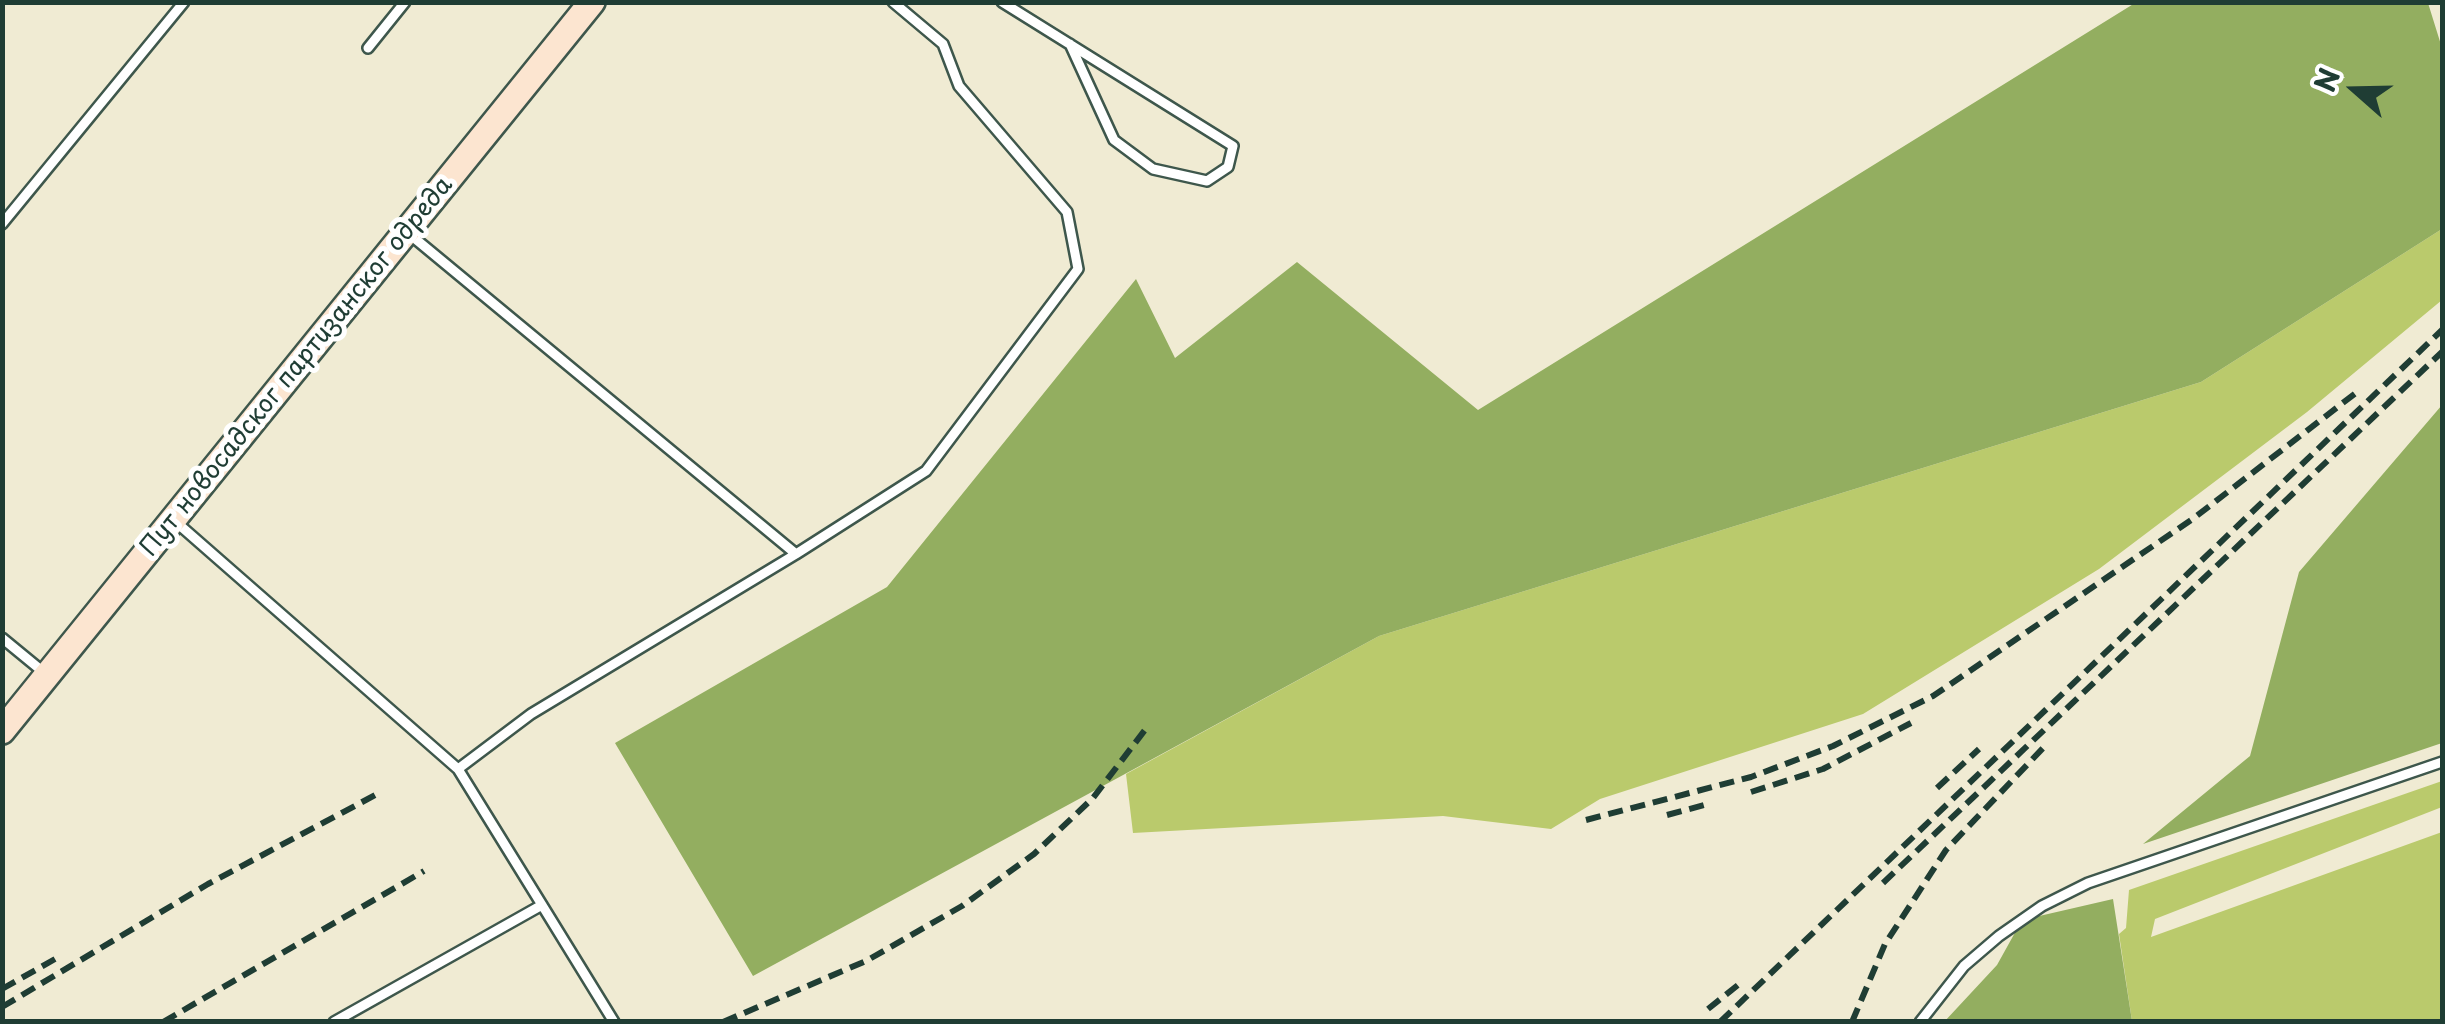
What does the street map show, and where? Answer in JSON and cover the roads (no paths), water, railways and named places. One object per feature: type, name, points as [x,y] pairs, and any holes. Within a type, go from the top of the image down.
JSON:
[{"type":"street","name":"Пут новосадског партизанског одреда","points":[[2,732],[592,2]]},
{"type":"lane","points":[[2,224],[184,2]]},
{"type":"lane","points":[[368,48],[405,2]]},
{"type":"lane","points":[[458,769],[531,714],[926,471],[1078,269],[1067,212],[959,86],[944,44],[893,2]]},
{"type":"lane","points":[[1002,2],[1070,44],[1233,146],[1228,167],[1207,180],[1153,169],[1114,140],[1070,44]]},
{"type":"lane","points":[[404,231],[796,554]]},
{"type":"lane","points":[[174,520],[458,769],[614,1022]]},
{"type":"lane","points":[[2,638],[48,676]]},
{"type":"lane","points":[[1920,1022],[1964,966],[2042,906],[2088,883],[2442,762]]},
{"type":"lane","points":[[334,1022],[542,904]]},
{"type":"railway","points":[[1720,1022],[2442,330]]},
{"type":"railway","points":[[1883,883],[2442,352]]},
{"type":"railway","points":[[1586,820],[1751,777],[1833,746],[1933,696],[2194,518],[2357,392]]},
{"type":"railway","points":[[1751,792],[1823,769],[1911,723]]},
{"type":"railway","points":[[723,1022],[866,961],[962,906],[1034,854],[1093,798],[1148,726]]},
{"type":"railway","points":[[1852,1022],[1885,944],[1946,850],[2045,746]]},
{"type":"railway","points":[[1937,788],[1979,749]]},
{"type":"railway","points":[[2,1007],[208,884],[381,792]]},
{"type":"railway","points":[[1667,815],[1708,804]]},
{"type":"railway","points":[[163,1022],[424,871]]},
{"type":"railway","points":[[2,989],[55,959]]},
{"type":"railway","points":[[1708,1009],[1743,981]]}]
